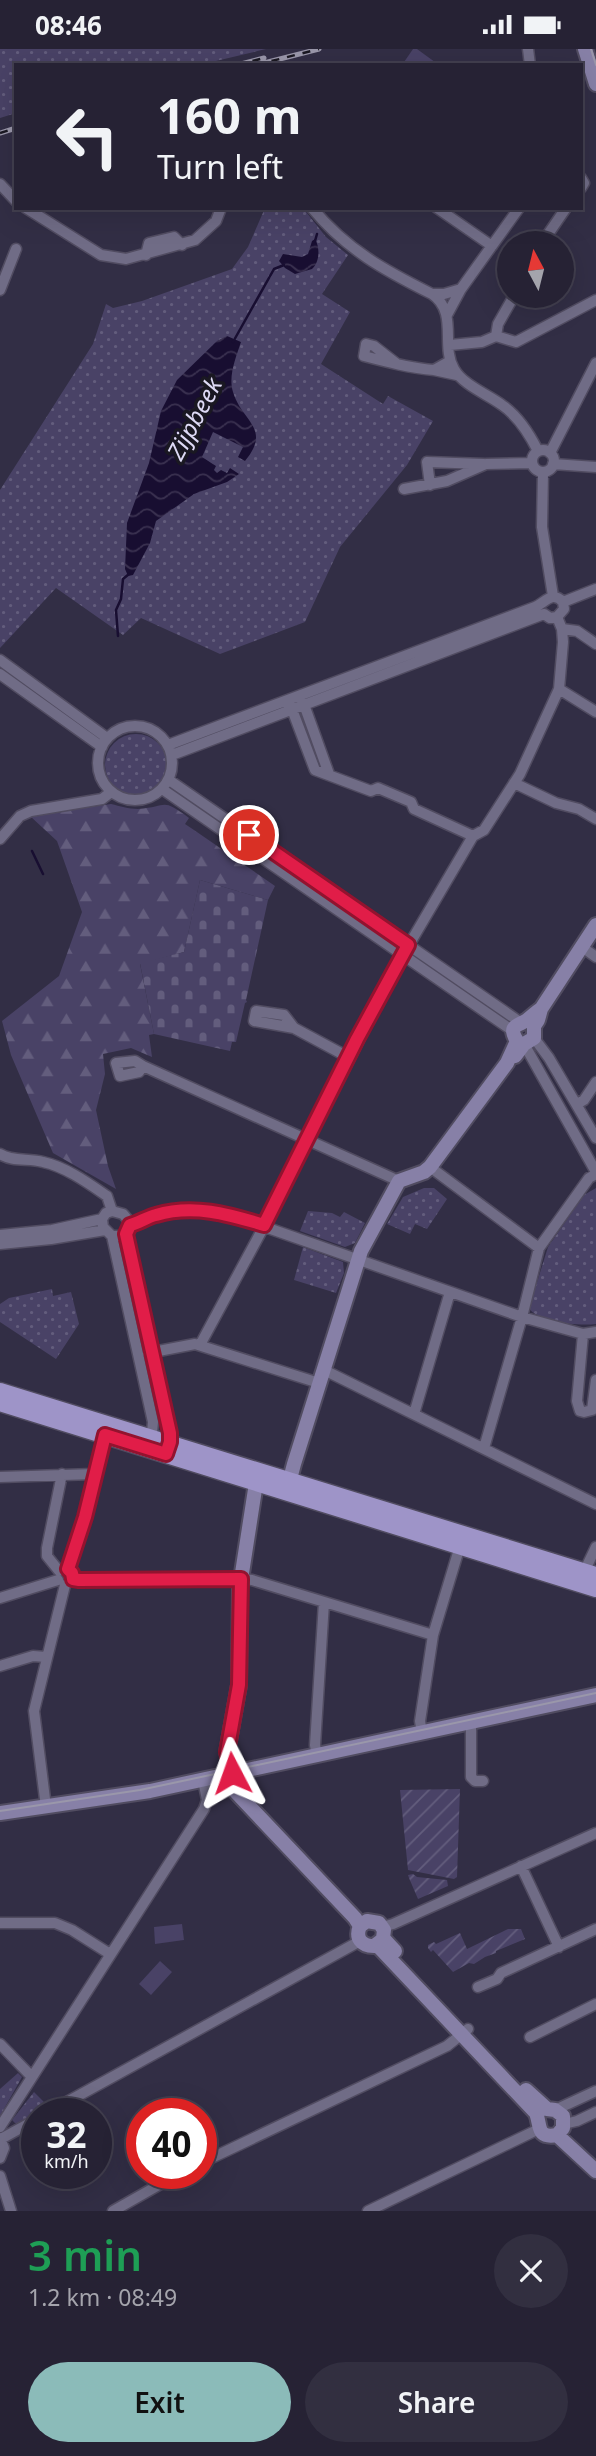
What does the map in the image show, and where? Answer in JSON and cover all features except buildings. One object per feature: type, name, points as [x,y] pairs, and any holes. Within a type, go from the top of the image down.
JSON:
[{"type":"main road","points":[[0,1391],[107,1429],[292,1487],[590,1574]]},
{"type":"main road","points":[[0,1403],[107,1429]]},
{"type":"main road","points":[[168,1448],[256,1483],[292,1487],[460,1546],[596,1589]]},
{"type":"street","points":[[584,49],[596,83]]},
{"type":"street","points":[[33,210],[101,255],[126,259],[195,240],[216,221],[220,210]]},
{"type":"street","points":[[314,210],[348,246],[383,269],[440,300],[447,315],[450,361],[457,375]]},
{"type":"street","points":[[440,210],[492,246]]},
{"type":"street","points":[[447,315],[461,289],[518,210]]},
{"type":"street","points":[[550,231],[565,210]]},
{"type":"street","points":[[0,290],[16,249]]},
{"type":"street","points":[[432,294],[461,289]]},
{"type":"street","points":[[450,345],[482,342],[496,336],[516,342],[596,300]]},
{"type":"street","points":[[496,336],[498,324],[507,308]]},
{"type":"street","points":[[434,370],[450,361]]},
{"type":"street","points":[[550,453],[596,363]]},
{"type":"street","points":[[397,364],[457,375],[504,406],[517,418],[538,451]]},
{"type":"street","points":[[554,464],[553,457],[544,450],[534,455],[532,463],[537,470],[543,472],[554,464],[596,467]]},
{"type":"street","points":[[430,485],[427,462],[532,463]]},
{"type":"street","points":[[404,489],[447,481],[486,464]]},
{"type":"street","points":[[543,472],[542,527],[558,599],[564,609],[557,617],[550,618],[543,609]]},
{"type":"street","points":[[170,750],[543,609],[547,598],[558,599],[596,589]]},
{"type":"street","points":[[200,1345],[402,955],[473,836],[484,830],[520,774],[559,689],[562,629],[557,617]]},
{"type":"street","points":[[562,629],[577,631],[596,643]]},
{"type":"street","points":[[0,660],[105,743]]},
{"type":"street","points":[[0,674],[105,743]]},
{"type":"street","points":[[559,689],[596,712]]},
{"type":"street","points":[[302,700],[331,778],[370,791],[378,788],[411,802],[414,809],[473,836]]},
{"type":"street","points":[[290,704],[314,770],[329,774]]},
{"type":"street","points":[[138,726],[154,731],[170,750],[173,768],[169,780],[151,797],[137,801],[123,799],[111,792],[103,782],[98,759],[105,743],[121,729],[138,726]]},
{"type":"street","points":[[169,780],[402,955],[524,1032],[531,1059],[596,1173],[589,1178],[539,1248],[484,1448]]},
{"type":"street","points":[[514,783],[556,803],[579,809],[596,819]]},
{"type":"street","points":[[162,789],[408,945],[524,1032],[549,1058],[596,1138]]},
{"type":"street","points":[[0,839],[24,814],[102,799],[111,792]]},
{"type":"street","points":[[292,1487],[321,1376],[359,1259],[398,1181],[424,1172],[430,1167],[510,1061],[524,1032],[596,925]]},
{"type":"street","points":[[582,947],[596,957]]},
{"type":"street","points":[[294,1028],[348,1057]]},
{"type":"street","points":[[510,1061],[531,1059]]},
{"type":"street","points":[[143,1066],[398,1181]]},
{"type":"street","points":[[577,1104],[584,1100],[596,1082]]},
{"type":"street","points":[[3,1159],[45,1162],[69,1172],[107,1196],[112,1211]]},
{"type":"street","points":[[430,1167],[539,1248]]},
{"type":"street","points":[[0,1244],[128,1230],[167,1212],[202,1210],[225,1213],[522,1317],[583,1334],[596,1332]]},
{"type":"street","points":[[0,1235],[52,1230],[102,1219],[106,1213],[112,1211],[127,1217],[170,1433],[168,1448]]},
{"type":"street","points":[[102,1219],[109,1233],[153,1422],[151,1443]]},
{"type":"street","points":[[414,1413],[450,1292]]},
{"type":"street","points":[[583,1334],[577,1401],[580,1411],[592,1410],[596,1380]]},
{"type":"street","points":[[138,1355],[195,1344],[321,1376],[414,1413],[596,1504]]},
{"type":"street","points":[[46,1807],[34,1711],[64,1577],[85,1517],[107,1429]]},
{"type":"street","points":[[62,1474],[47,1556],[64,1577]]},
{"type":"street","points":[[0,1477],[94,1474]]},
{"type":"street","points":[[256,1483],[241,1579],[239,1685],[227,1752],[238,1774],[233,1789],[338,1900],[362,1929],[366,1946],[521,1867],[596,1833]]},
{"type":"street","points":[[422,1733],[420,1721],[433,1635],[460,1546]]},
{"type":"street","points":[[590,1574],[596,1547]]},
{"type":"street","points":[[0,1598],[64,1577],[241,1579],[433,1635]]},
{"type":"street","points":[[317,1756],[315,1745],[324,1602]]},
{"type":"street","points":[[0,1665],[33,1657],[46,1657]]},
{"type":"street","points":[[0,1813],[153,1791],[596,1695]]},
{"type":"street","points":[[471,1723],[471,1777],[475,1781],[482,1781]]},
{"type":"street","points":[[112,1797],[128,1800],[204,1785],[238,1774]]},
{"type":"street","points":[[0,2127],[204,1809],[207,1800],[204,1785]]},
{"type":"street","points":[[521,1867],[559,1947]]},
{"type":"street","points":[[72,2098],[376,1921],[381,1937],[465,2032],[545,2116],[550,2136],[596,2112]]},
{"type":"street","points":[[0,1923],[55,1923],[72,1930],[110,1954]]},
{"type":"street","points":[[478,1987],[596,1929]]},
{"type":"street","points":[[530,2037],[596,2004]]},
{"type":"street","points":[[217,2155],[447,2046],[465,2032]]},
{"type":"street","points":[[0,2043],[32,2077]]},
{"type":"street","points":[[368,2211],[596,2091]]},
{"type":"street","points":[[8,2114],[14,2126],[21,2127]]},
{"type":"street","points":[[545,2116],[563,2116],[562,2129],[596,2171]]},
{"type":"street","points":[[0,2158],[4,2148],[1,2139],[21,2128]]},
{"type":"street","points":[[562,2129],[596,2159]]},
{"type":"street","points":[[0,2176],[11,2211]]},
{"type":"street","points":[[113,2211],[152,2189]]},
{"type":"green space","points":[[0,49],[266,49],[207,63],[14,63],[14,114],[0,118]]},
{"type":"green space","points":[[413,49],[417,49],[436,63],[403,63]]},
{"type":"green space","points":[[264,210],[305,210],[326,237],[348,255],[322,294],[350,312],[321,364],[383,404],[388,396],[433,421],[407,465],[340,547],[305,622],[220,654],[141,618],[123,635],[56,588],[0,648],[0,490],[93,344],[106,304],[113,308],[142,301],[232,269],[248,247]]},
{"type":"green space","points":[[136,734],[148,736],[158,743],[165,753],[165,777],[158,787],[148,794],[136,796],[124,794],[114,787],[107,777],[105,765],[107,753],[114,743],[124,736]]},
{"type":"green space","points":[[179,790],[280,861],[280,863],[176,794]]},
{"type":"green space","points":[[111,804],[134,809],[164,805],[173,807],[189,818],[185,824],[275,886],[268,900],[200,880],[184,952],[140,964],[154,1034],[149,1035],[152,1057],[131,1048],[103,1054],[105,1074],[96,1110],[108,1166],[116,1189],[53,1153],[11,1055],[2,1021],[59,976],[82,912],[57,841],[30,816]]},
{"type":"green space","points":[[300,876],[394,939],[390,943],[299,878]]},
{"type":"green space","points":[[200,880],[268,900],[247,1002],[236,1042],[232,1042],[230,1051],[154,1034],[140,963],[184,952]]},
{"type":"green space","points":[[424,1188],[434,1188],[447,1199],[427,1229],[415,1224],[410,1234],[387,1224],[403,1197]]},
{"type":"green space","points":[[596,1188],[596,1324],[570,1324],[541,1317],[529,1308],[548,1247],[584,1195]]},
{"type":"green space","points":[[308,1211],[332,1213],[340,1217],[344,1212],[365,1223],[355,1243],[345,1247],[300,1231]]},
{"type":"green space","points":[[303,1247],[343,1262],[344,1273],[336,1293],[294,1280]]},
{"type":"green space","points":[[52,1289],[53,1296],[71,1292],[79,1324],[56,1359],[0,1322],[0,1304],[9,1298]]},
{"type":"green space","points":[[460,1789],[457,1877],[454,1879],[408,1870],[400,1790]]},
{"type":"green space","points":[[408,1875],[417,1877],[447,1880],[448,1886],[418,1899]]},
{"type":"green space","points":[[182,1924],[184,1940],[155,1944],[154,1927]]},
{"type":"green space","points":[[508,1929],[521,1929],[525,1939],[453,1972],[428,1948],[428,1945],[434,1942],[436,1944],[460,1933],[467,1949]]},
{"type":"green space","points":[[160,1961],[172,1972],[151,1995],[139,1984]]},
{"type":"green space","points":[[18,2073],[22,2077],[0,2116],[0,2089]]},
{"type":"green space","points":[[34,2092],[40,2098],[29,2098]]},
{"type":"green space","points":[[21,2109],[21,2122],[15,2123],[12,2120]]},
{"type":"water","points":[[315,239],[318,254],[312,269],[295,274],[279,261],[283,254],[302,257],[308,254]]},
{"type":"water","points":[[227,336],[241,342],[231,380],[237,402],[255,433],[253,450],[245,461],[238,457],[243,447],[213,432],[202,457],[216,466],[214,470],[217,473],[221,470],[227,473],[230,468],[239,474],[227,482],[194,494],[156,521],[150,543],[133,575],[128,576],[125,569],[127,523],[149,463],[161,411],[177,380],[217,341]]},
{"type":"waterway","name":"Zijpbeek","points":[[315,241],[317,234]]},
{"type":"waterway","name":"Zijpbeek","points":[[233,342],[274,269],[284,265]]},
{"type":"waterway","name":"Zijpbeek","points":[[118,636],[116,610],[121,599],[123,579],[129,574]]},
{"type":"waterway","points":[[32,851],[43,874]]},
{"type":"tram line","points":[[591,49],[596,65]]},
{"type":"tram line","points":[[0,1811],[140,1790],[596,1693]]},
{"type":"railway","points":[[264,63],[319,49]]},
{"type":"railway","points":[[245,63],[264,58]]},
{"type":"railway","points":[[0,133],[14,129]]},
{"type":"route","points":[[232,1773],[227,1752],[239,1685],[241,1579],[79,1580],[73,1579],[68,1569],[85,1517],[105,1435],[166,1454],[170,1442],[126,1234],[130,1225],[153,1215],[184,1210],[225,1213],[264,1225],[345,1068],[357,1039],[408,945],[249,835]]}]
